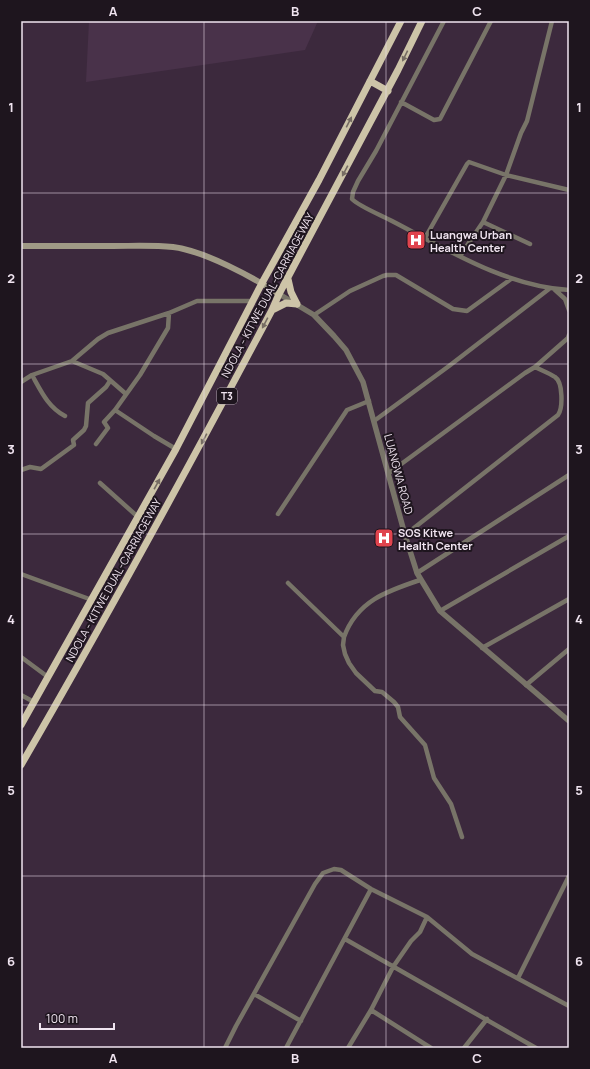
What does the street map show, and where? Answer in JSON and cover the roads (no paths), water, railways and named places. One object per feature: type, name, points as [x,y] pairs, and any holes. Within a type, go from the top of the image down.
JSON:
[{"type":"highway","name":"NDOLA - KITWE DUAL-CARRIAGEWAY","points":[[21,725],[176,449],[262,283],[319,180],[401,21]]},
{"type":"highway","name":"NDOLA - KITWE DUAL-CARRIAGEWAY","points":[[21,765],[196,455],[279,294],[388,91],[422,21]]},
{"type":"highway","points":[[370,81],[388,91]]},
{"type":"highway","points":[[272,310],[286,303],[296,304],[288,279]]},
{"type":"main road","name":"LUANGWA ROAD","points":[[21,246],[174,247],[213,260],[262,283],[279,294]]},
{"type":"street","points":[[444,21],[358,181],[353,192],[352,199],[460,256],[511,279],[552,289],[569,290]]},
{"type":"street","points":[[401,102],[434,120],[440,119],[491,21]]},
{"type":"street","points":[[460,256],[482,222],[506,175],[526,121],[552,21]]},
{"type":"street","points":[[425,238],[469,162],[506,175],[569,190]]},
{"type":"street","points":[[482,222],[530,244]]},
{"type":"street","points":[[314,315],[350,291],[387,275],[396,275],[453,309],[467,311],[511,279]]},
{"type":"street","points":[[552,289],[565,299],[569,310]]},
{"type":"street","points":[[374,421],[552,289]]},
{"type":"street","name":"LUANGWA ROAD","points":[[279,294],[314,315],[346,350],[363,382],[405,535],[417,573],[440,612],[569,720]]},
{"type":"street","points":[[21,382],[32,375],[72,361],[98,339],[108,333],[169,313],[200,300],[254,301]]},
{"type":"street","points":[[96,444],[108,428],[104,422],[115,410],[140,375],[168,328],[169,313]]},
{"type":"street","points":[[389,473],[535,367],[568,338],[569,335]]},
{"type":"street","points":[[72,361],[103,374],[126,394]]},
{"type":"street","points":[[405,535],[558,415],[561,411],[560,385],[556,377],[535,367]]},
{"type":"street","points":[[32,375],[44,397],[56,411],[65,416]]},
{"type":"street","points":[[21,470],[30,467],[41,469],[74,445],[74,440],[86,426],[88,403],[106,387],[110,381]]},
{"type":"street","points":[[278,514],[347,410],[369,401]]},
{"type":"street","points":[[115,410],[176,449]]},
{"type":"street","points":[[417,573],[569,475]]},
{"type":"street","points":[[100,483],[138,517]]},
{"type":"street","points":[[440,612],[569,536]]},
{"type":"street","points":[[21,574],[92,600]]},
{"type":"street","points":[[420,580],[396,588],[371,601],[361,609],[347,628],[344,637],[345,654],[356,673],[375,691],[382,692],[394,702],[398,707],[400,717],[425,744],[434,778],[452,804],[462,837]]},
{"type":"street","points":[[288,583],[344,637]]},
{"type":"street","points":[[482,648],[569,600]]},
{"type":"street","points":[[526,684],[569,650]]},
{"type":"street","points":[[21,657],[48,678]]},
{"type":"street","points":[[21,695],[34,702]]},
{"type":"street","points":[[225,1048],[315,884],[323,873],[334,870],[341,870],[371,889],[427,917],[472,954],[569,1006]]},
{"type":"street","points":[[518,978],[569,876]]},
{"type":"street","points":[[286,1048],[371,889]]},
{"type":"street","points":[[348,1048],[393,967],[410,941],[420,932],[427,917]]},
{"type":"street","points":[[345,938],[536,1048]]},
{"type":"street","points":[[254,994],[301,1021]]},
{"type":"street","points":[[370,1010],[431,1048]]},
{"type":"street","points":[[464,1048],[487,1019]]},
{"type":"place","name":"Luangwa Urban Health Center","points":[[416,240]]},
{"type":"place","name":"SOS Kitwe Health Center","points":[[384,538]]}]
